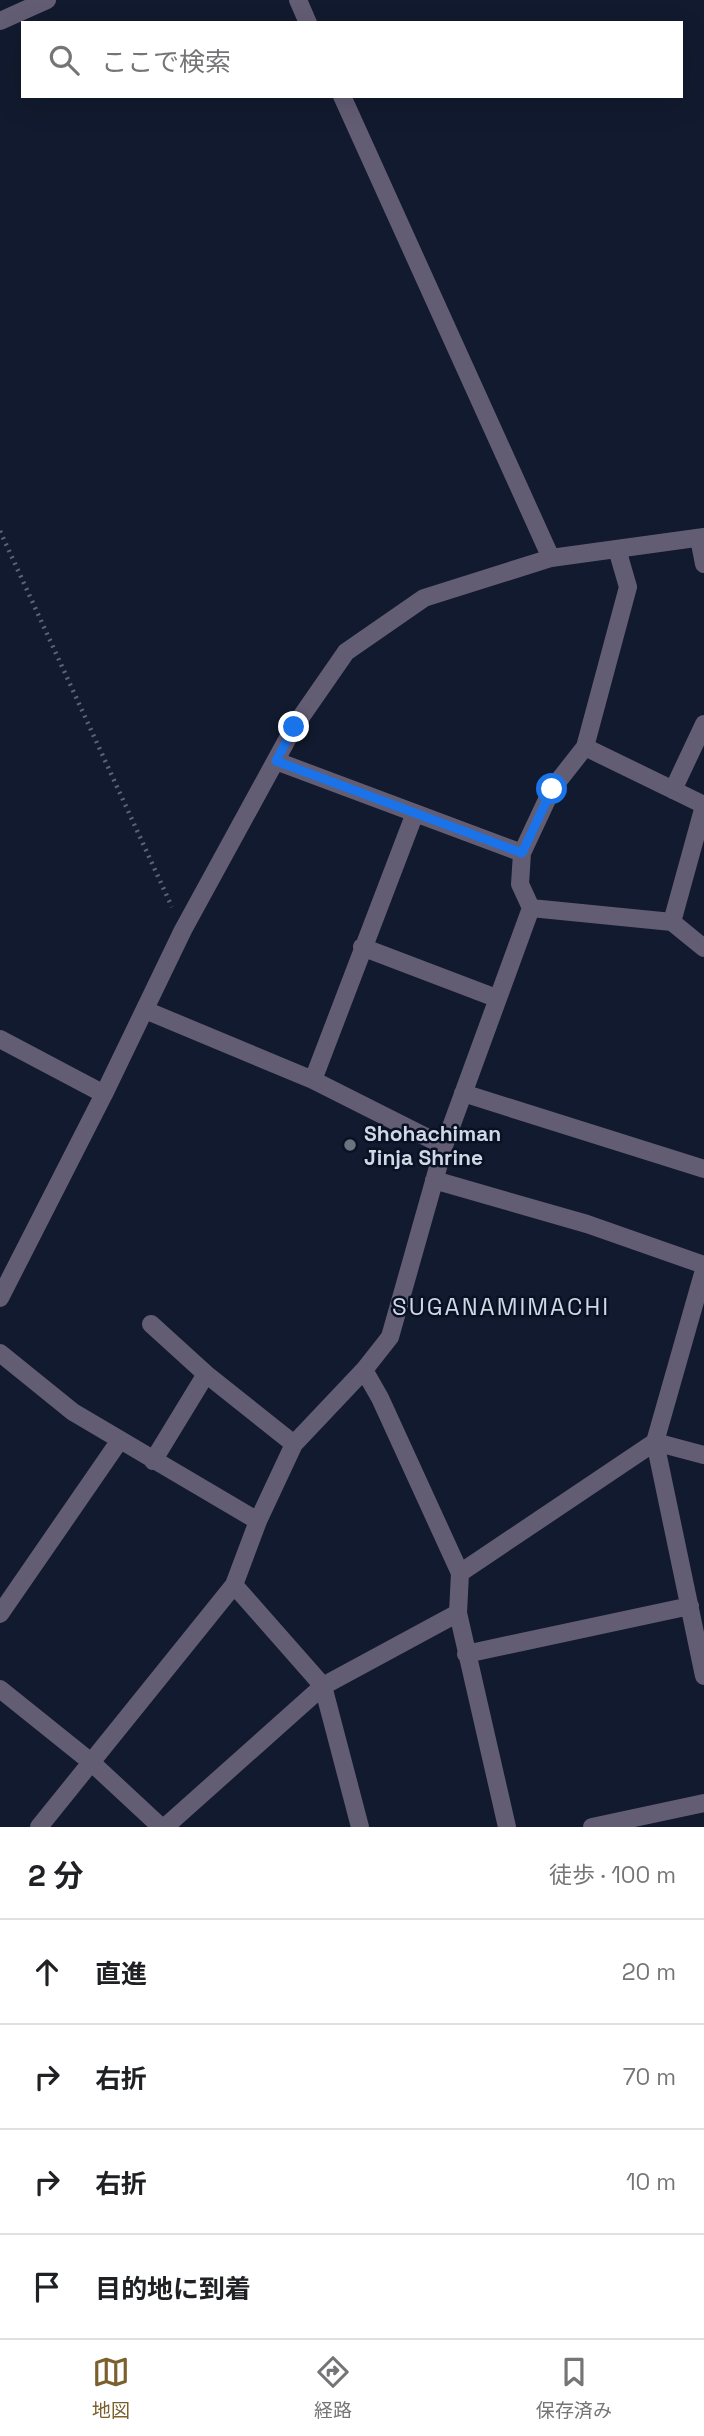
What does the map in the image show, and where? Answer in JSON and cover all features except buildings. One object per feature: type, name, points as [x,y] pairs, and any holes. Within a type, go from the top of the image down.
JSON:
[{"type":"street","points":[[0,22],[47,0]]},
{"type":"street","points":[[298,0],[307,21]]},
{"type":"street","points":[[343,98],[551,558]]},
{"type":"street","points":[[0,1298],[104,1094],[183,930],[294,727],[346,652],[424,598],[551,558],[702,537],[704,564]]},
{"type":"street","points":[[39,1827],[234,1585],[258,1521],[294,1444],[365,1370],[390,1337],[444,1146],[531,908],[520,884],[522,853],[552,789],[585,747],[628,587],[617,549]]},
{"type":"street","points":[[673,790],[704,724]]},
{"type":"street","points":[[585,747],[704,806],[672,922]]},
{"type":"street","points":[[276,761],[522,853]]},
{"type":"street","points":[[313,1080],[415,813]]},
{"type":"street","points":[[531,908],[672,922],[704,948]]},
{"type":"street","points":[[362,947],[496,998]]},
{"type":"street","points":[[145,1010],[313,1080],[444,1146]]},
{"type":"street","points":[[0,1039],[104,1094]]},
{"type":"street","points":[[463,1093],[704,1169]]},
{"type":"street","points":[[434,1180],[587,1224],[704,1268],[655,1442],[704,1676]]},
{"type":"street","points":[[150,1324],[206,1374],[294,1444]]},
{"type":"street","points":[[0,1353],[73,1412],[258,1521]]},
{"type":"street","points":[[365,1370],[460,1573],[458,1613],[507,1827]]},
{"type":"street","points":[[153,1461],[206,1374]]},
{"type":"street","points":[[0,1614],[120,1440]]},
{"type":"street","points":[[460,1573],[655,1442],[704,1455]]},
{"type":"street","points":[[234,1585],[323,1686],[360,1827]]},
{"type":"street","points":[[466,1654],[690,1606]]},
{"type":"street","points":[[0,1689],[91,1762],[163,1827],[323,1686],[458,1613]]},
{"type":"street","points":[[592,1827],[704,1803]]},
{"type":"path","points":[[0,531],[183,930]]},
{"type":"place","name":"Shohachiman Jinja Shrine","points":[[350,1145]]},
{"type":"district","name":"SUGANAMIMACHI","points":[[501,1306]]},
{"type":"route","points":[[294,727],[276,761],[522,853],[552,789]]}]
